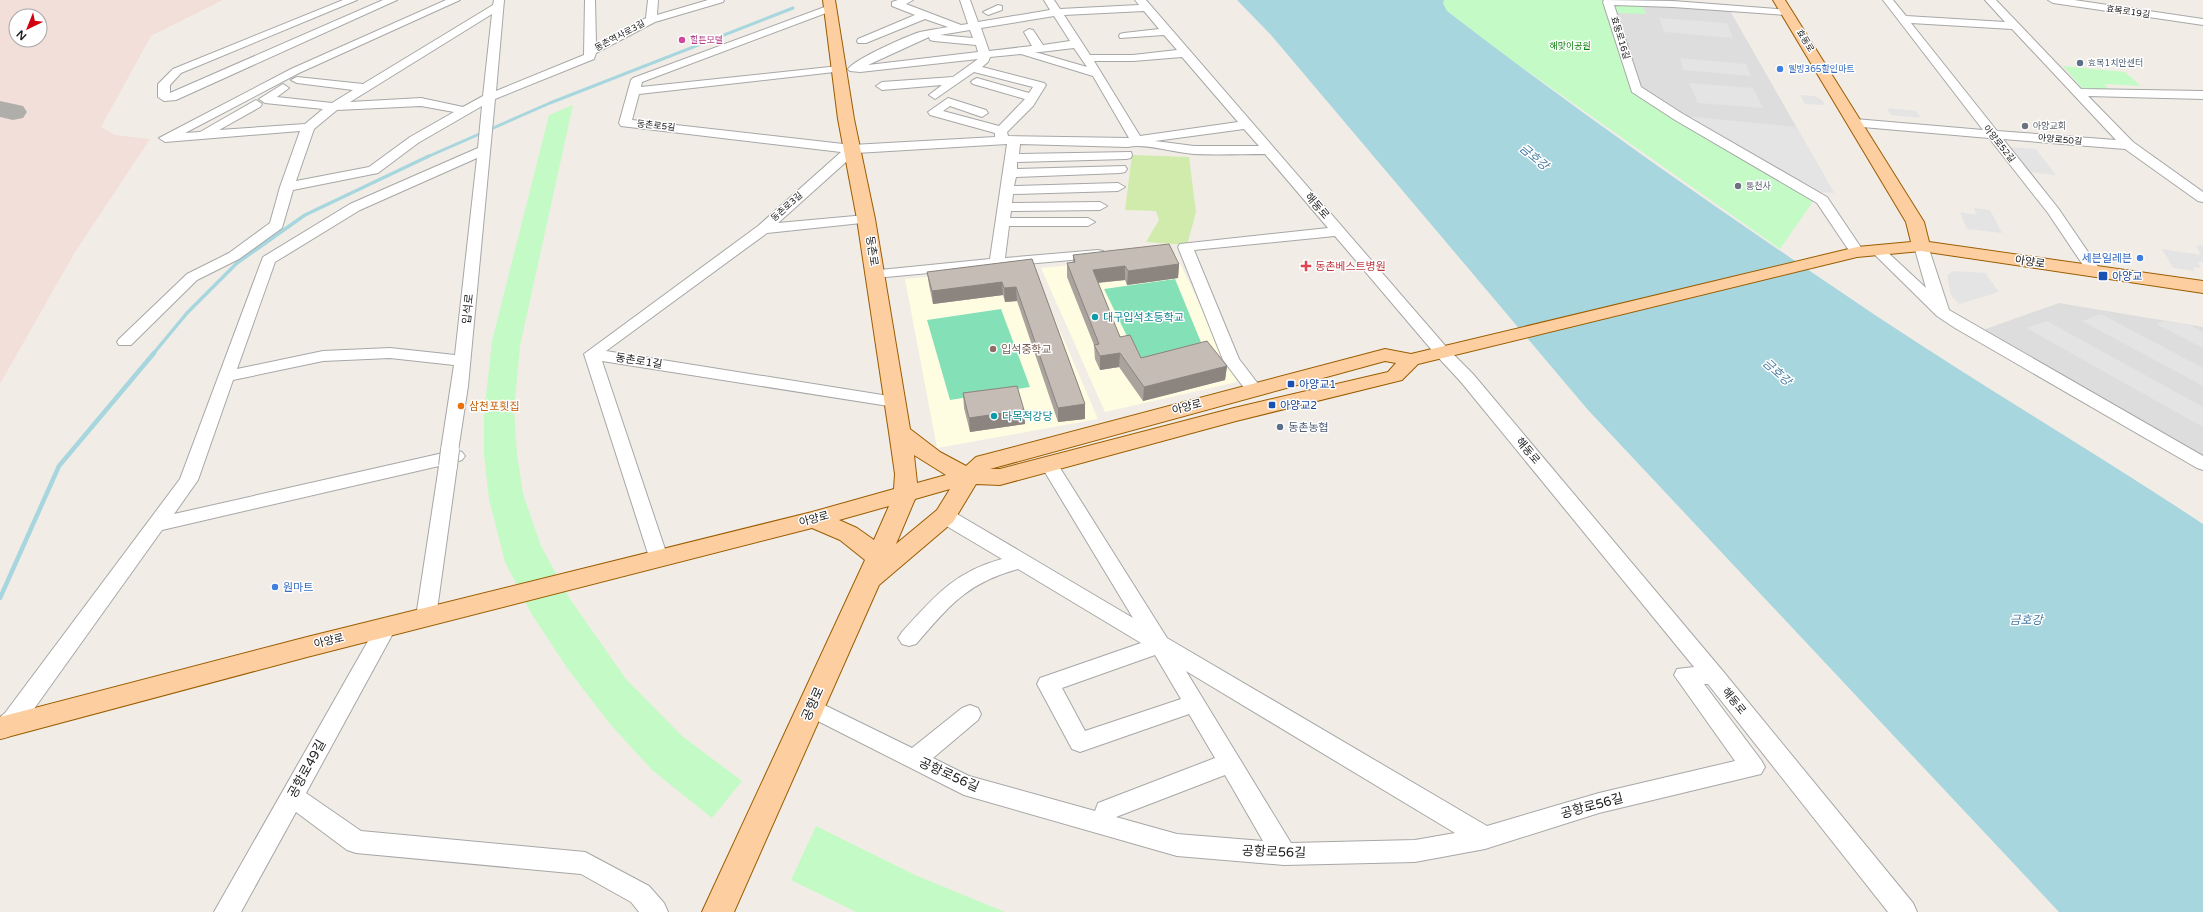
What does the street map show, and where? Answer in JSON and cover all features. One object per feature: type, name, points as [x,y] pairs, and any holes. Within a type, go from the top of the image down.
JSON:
[{"type":"main road","name":"동촌로","points":[[829,4],[844,70],[852,148],[866,219],[900,432],[906,474],[905,495]]},
{"type":"main road","name":"효동로","points":[[1783,6],[1915,222],[1921,246]]},
{"type":"main road","name":"아양로","points":[[969,476],[984,462],[1385,355],[1411,360],[1857,252],[1921,246],[2203,287]]},
{"type":"main road","name":"아양로","points":[[1,728],[387,626],[812,520],[969,476],[1000,477],[1234,415],[1395,376],[1411,360]]},
{"type":"main road","points":[[812,520],[839,528],[854,536],[874,569],[945,516],[969,476],[942,465],[928,456],[900,432]]},
{"type":"main road","name":"공항로","points":[[718,912],[812,708],[874,569],[905,495]]},
{"type":"street","points":[[352,0],[177,71],[164,84],[164,97],[172,98],[392,0]]},
{"type":"street","points":[[308,127],[165,138],[302,68],[455,0]]},
{"type":"street","name":"동촌역사로3길","points":[[590,0],[590,55],[651,20],[719,0]]},
{"type":"street","points":[[651,20],[653,0]]},
{"type":"street","points":[[885,0],[960,28]]},
{"type":"street","points":[[896,4],[908,0]]},
{"type":"street","points":[[1049,0],[1097,74],[1136,140],[1148,144],[1194,150],[1269,150]]},
{"type":"street","name":"아양로52길","points":[[1888,0],[2053,212],[2094,271]]},
{"type":"street","points":[[1990,0],[2128,145],[2203,198]]},
{"type":"street","name":"효목로19길","points":[[2053,0],[2203,22]]},
{"type":"street","points":[[966,2],[993,10],[1009,20]]},
{"type":"street","points":[[935,95],[984,60],[985,55],[979,42],[966,2]]},
{"type":"street","name":"효동로16길","points":[[1783,6],[1608,2],[1636,88],[1679,117],[1822,200],[1857,252]]},
{"type":"street","points":[[125,342],[192,278],[234,256],[277,225],[287,187],[308,127],[334,107],[498,4]]},
{"type":"street","name":"입석로","points":[[426,617],[452,457],[498,4]]},
{"type":"street","name":"동촌로","points":[[634,91],[636,80],[829,4]]},
{"type":"street","points":[[844,70],[922,35],[1056,12],[1144,4]]},
{"type":"street","name":"해동로","points":[[1144,4],[1442,352],[1467,378],[1714,676],[1904,912]]},
{"type":"street","points":[[862,41],[894,25],[924,15]]},
{"type":"street","points":[[1903,19],[2014,26]]},
{"type":"street","points":[[1124,36],[1167,31]]},
{"type":"street","points":[[1029,32],[1040,49]]},
{"type":"street","points":[[922,35],[941,39],[979,42]]},
{"type":"street","points":[[634,91],[844,70],[1077,44]]},
{"type":"street","points":[[1020,51],[1097,74]]},
{"type":"street","points":[[1087,58],[1133,58],[1184,52]]},
{"type":"street","points":[[287,187],[373,170],[414,140],[488,98],[590,55]]},
{"type":"street","points":[[973,67],[979,70],[1040,85],[1033,98],[1006,137]]},
{"type":"street","points":[[201,135],[313,71],[302,68]]},
{"type":"street","points":[[297,80],[365,88]]},
{"type":"street","points":[[882,86],[956,80]]},
{"type":"street","points":[[976,82],[1033,98]]},
{"type":"street","name":"동촌로5길","points":[[634,91],[626,123],[852,148]]},
{"type":"street","points":[[2077,92],[2197,95]]},
{"type":"street","points":[[266,98],[265,99],[334,107],[421,102],[465,111]]},
{"type":"street","points":[[982,113],[948,102],[934,112],[1006,137]]},
{"type":"street","points":[[1855,123],[1991,134]]},
{"type":"street","points":[[852,148],[1006,137],[1128,143],[1136,140],[1247,125]]},
{"type":"street","name":"아양로50길","points":[[1991,134],[2128,145]]},
{"type":"street","points":[[997,262],[1012,158],[1006,137]]},
{"type":"street","name":"동촌로3길","points":[[763,229],[852,148]]},
{"type":"street","points":[[1,728],[13,720],[189,480],[268,260],[312,231],[355,207],[483,150]]},
{"type":"street","points":[[1012,158],[1126,155]]},
{"type":"street","points":[[1009,173],[1120,169]]},
{"type":"street","points":[[1007,190],[1118,187]]},
{"type":"street","points":[[1005,207],[1100,206]]},
{"type":"street","name":"동촌로3길","points":[[763,229],[866,219]]},
{"type":"street","points":[[1002,222],[1088,222]]},
{"type":"street","points":[[277,225],[312,231]]},
{"type":"street","name":"동촌로1길","points":[[592,354],[763,229]]},
{"type":"street","points":[[1169,248],[1338,230]]},
{"type":"street","points":[[1921,246],[1939,309]]},
{"type":"street","points":[[1185,247],[1230,360],[1254,389]]},
{"type":"street","points":[[1876,250],[1939,309],[1961,325],[2203,464]]},
{"type":"street","points":[[875,274],[997,262],[1114,253]]},
{"type":"street","points":[[234,256],[270,257]]},
{"type":"street","points":[[226,376],[323,356],[390,353],[462,362]]},
{"type":"street","points":[[592,354],[658,558]]},
{"type":"street","name":"동촌로1길","points":[[592,354],[895,402]]},
{"type":"street","points":[[156,525],[452,457]]},
{"type":"street","points":[[1049,464],[1160,645],[1193,704],[1284,854]]},
{"type":"street","points":[[945,516],[1485,838]]},
{"type":"street","points":[[909,638],[950,594],[970,579],[992,569],[1020,561]]},
{"type":"street","name":"공항로49길","points":[[227,912],[387,626]]},
{"type":"street","points":[[1160,645],[1048,684],[1080,742],[1193,704]]},
{"type":"street","name":"공항로56길","points":[[812,708],[964,785],[1177,845],[1284,854],[1415,851],[1485,838],[1599,803],[1753,767],[1685,675],[1714,676]]},
{"type":"street","points":[[914,760],[970,714]]},
{"type":"street","points":[[1106,810],[1229,763]]},
{"type":"street","points":[[292,796],[356,842],[585,863],[640,894],[655,912]]},
{"type":"shaded area","points":[[0,0],[223,0],[151,36],[101,127],[115,135],[150,139],[75,252],[0,384]]},
{"type":"shaded area","points":[[1613,4],[1729,9],[1834,193],[1692,121],[1643,90]]},
{"type":"shaded area","points":[[1659,18],[1727,23],[1733,38],[1664,32]]},
{"type":"shaded area","points":[[1680,58],[1746,64],[1751,76],[1683,70]]},
{"type":"shaded area","points":[[1689,83],[1753,88],[1763,108],[1698,103]]},
{"type":"shaded area","points":[[1800,95],[1814,96],[1822,100],[1825,105],[1805,104]]},
{"type":"shaded area","points":[[1887,108],[1916,111],[1921,118],[1891,115]]},
{"type":"shaded area","points":[[1684,116],[1797,127],[1834,193],[1816,192]]},
{"type":"shaded area","points":[[2010,147],[2036,149],[2056,175],[2029,172]]},
{"type":"shaded area","points":[[1974,208],[1990,210],[2002,233],[1967,229],[1960,212],[1977,215]]},
{"type":"shaded area","points":[[2196,245],[2203,246],[2203,262],[2198,262],[2201,268],[2193,267],[2195,271],[2173,268],[2162,249],[2201,255]]},
{"type":"shaded area","points":[[1176,255],[1237,382],[1105,412],[1041,268]]},
{"type":"shaded area","name":"입석중학교","points":[[1033,268],[1098,419],[937,448],[905,279]]},
{"type":"shaded area","points":[[1954,271],[1985,273],[1999,292],[1959,304],[1951,295],[1947,275]]},
{"type":"shaded area","points":[[2059,303],[2203,327],[2203,457],[1980,331]]},
{"type":"shaded area","points":[[2101,314],[2203,368],[2203,386],[2082,321]]},
{"type":"shaded area","points":[[2047,321],[2203,407],[2203,427],[2026,328]]},
{"type":"shaded area","points":[[2164,321],[2190,325],[2203,332],[2203,348],[2156,324]]},
{"type":"green space","name":"해맞이공원","points":[[1444,0],[1605,0],[1630,86],[1644,97],[1814,200],[1780,249],[1513,61],[1447,11],[1443,3]]},
{"type":"green space","points":[[1613,4],[1642,4],[1646,14],[1616,13]]},
{"type":"green space","points":[[2063,66],[2125,72],[2141,86],[2104,84],[2110,90],[2083,89]]},
{"type":"green space","points":[[573,105],[520,346],[514,411],[517,454],[523,494],[541,546],[570,599],[626,679],[682,736],[742,781],[712,818],[652,770],[610,724],[567,668],[531,613],[505,562],[489,499],[484,455],[484,414],[492,341],[549,115]]},
{"type":"green space","points":[[1132,155],[1189,157],[1196,212],[1187,245],[1146,242],[1159,220],[1156,211],[1125,210]]},
{"type":"green space","points":[[1175,279],[1205,352],[1142,367],[1104,289]]},
{"type":"green space","points":[[1001,309],[1030,387],[950,400],[927,320]]},
{"type":"green space","points":[[816,826],[915,875],[1005,912],[856,912],[791,880]]},
{"type":"water","name":"금호강","points":[[1237,0],[1444,0],[1443,3],[1447,11],[1499,51],[1714,205],[1878,317],[2203,524],[2203,912],[2059,912],[1588,410],[1271,35]]},
{"type":"building","points":[[1169,244],[1179,264],[1128,271],[1125,266],[1093,270],[1120,337],[1130,335],[1141,358],[1207,341],[1227,366],[1144,387],[1120,353],[1100,356],[1094,345],[1099,344],[1067,263],[1075,262],[1073,255]]},
{"type":"building","name":"입석중학교","points":[[1032,259],[1085,404],[1058,408],[1016,287],[1004,288],[1002,282],[932,291],[927,272]]},
{"type":"building","points":[[1017,386],[1024,410],[969,418],[963,393]]},
{"type":"waterway","points":[[427,157],[550,103],[793,8]]},
{"type":"waterway","points":[[153,354],[187,313],[237,263],[305,215],[429,156]]},
{"type":"waterway","points":[[0,598],[59,466],[154,353]]},
{"type":"taxiway","points":[[0,109],[13,112]]},
{"type":"place","name":"힐튼모텔","points":[[682,40]]},
{"type":"place","name":"효목1치안센터","points":[[2080,63]]},
{"type":"place","name":"웰빙365할인마트","points":[[1780,69]]},
{"type":"place","name":"아양교회","points":[[2025,126]]},
{"type":"place","name":"통천사","points":[[1738,186]]},
{"type":"place","name":"세븐일레븐","points":[[2140,258]]},
{"type":"place","name":"동촌베스트병원","points":[[1306,266]]},
{"type":"place","name":"아양교","points":[[2103,276]]},
{"type":"place","name":"대구입석초등학교","points":[[1095,317]]},
{"type":"place","name":"입석중학교","points":[[993,349]]},
{"type":"place","name":"아양교1","points":[[1291,384]]},
{"type":"place","name":"아양교2","points":[[1272,405]]},
{"type":"place","name":"삼천포횟집","points":[[461,406]]},
{"type":"place","name":"다목적강당","points":[[994,416]]},
{"type":"place","name":"동촌농협","points":[[1280,427]]},
{"type":"place","name":"원마트","points":[[275,587]]}]
